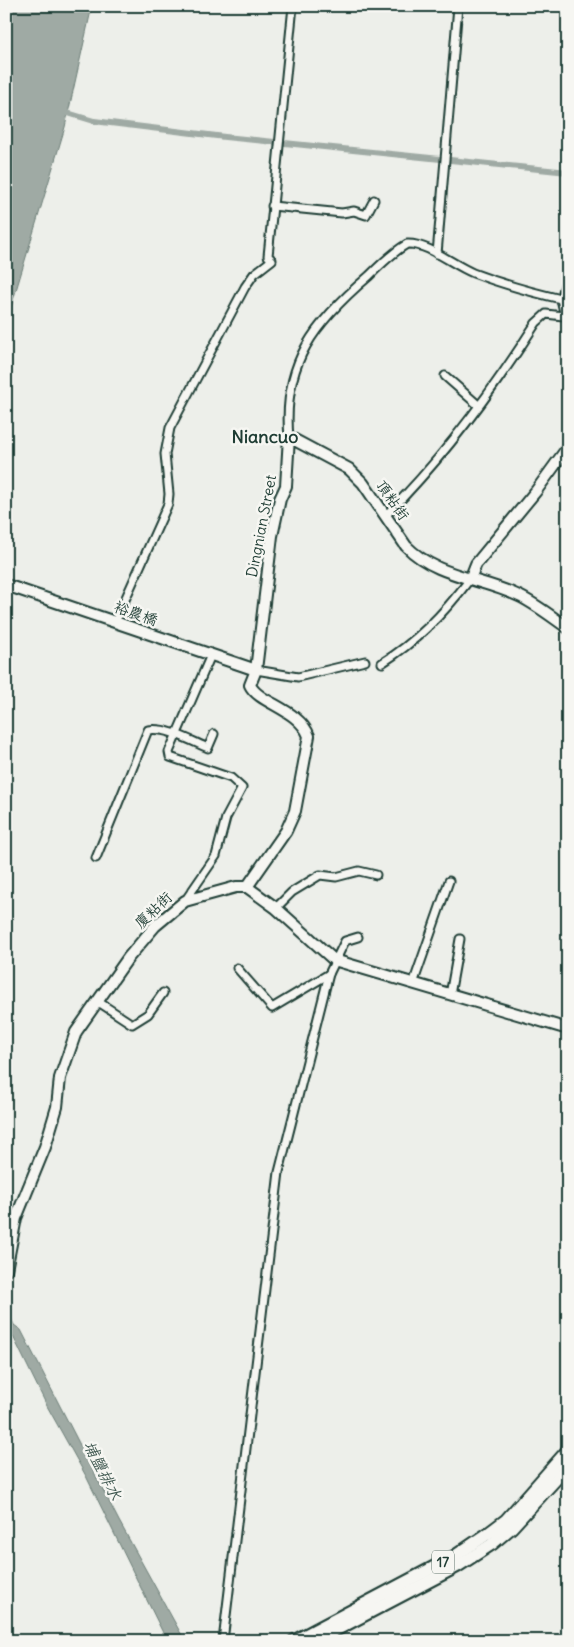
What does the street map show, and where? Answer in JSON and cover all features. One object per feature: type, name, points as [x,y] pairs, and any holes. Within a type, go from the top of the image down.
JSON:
[{"type":"main road","name":"17","points":[[294,1641],[455,1556],[486,1535],[506,1520],[568,1450]]},
{"type":"main road","name":"17","points":[[316,1641],[458,1566],[492,1544],[512,1527],[568,1466]]},
{"type":"street","points":[[115,622],[168,504],[169,494],[165,454],[170,428],[245,287],[254,274],[272,260],[268,256],[272,206],[293,6]]},
{"type":"street","points":[[437,254],[458,6]]},
{"type":"street","points":[[272,206],[342,213],[354,211],[366,215],[374,200]]},
{"type":"street","name":"Dingnian Street","points":[[247,887],[286,831],[295,810],[309,736],[307,731],[286,710],[254,693],[250,685],[256,670],[274,527],[286,486],[289,437],[287,416],[293,375],[299,357],[310,338],[348,294],[403,246],[416,244],[437,254],[450,263],[516,289],[561,299]]},
{"type":"street","points":[[387,514],[420,481],[458,434],[478,405],[491,393],[536,323],[546,314],[563,316],[561,299],[568,274]]},
{"type":"street","points":[[445,376],[478,405]]},
{"type":"street","name":"頂粘街","points":[[289,437],[349,469],[363,482],[387,514],[406,546],[415,555],[432,566],[520,596],[568,628]]},
{"type":"street","points":[[382,663],[400,652],[434,621],[470,579],[476,564],[536,491],[568,447]]},
{"type":"street","name":"裕農橋","points":[[6,585],[256,670]]},
{"type":"street","points":[[185,900],[216,856],[226,818],[242,788],[231,778],[170,757],[169,752],[211,655]]},
{"type":"street","points":[[256,670],[298,677],[365,661]]},
{"type":"street","points":[[96,858],[146,732],[155,729],[208,748],[214,734]]},
{"type":"street","points":[[276,908],[292,892],[320,875],[336,876],[360,871],[376,874]]},
{"type":"street","points":[[413,984],[449,881]]},
{"type":"street","name":"廈粘街","points":[[6,1270],[16,1218],[45,1147],[57,1107],[60,1078],[76,1032],[128,958],[155,926],[185,900],[236,887],[247,887]]},
{"type":"street","points":[[247,887],[276,908],[334,960],[450,995],[533,1017],[568,1029]]},
{"type":"street","points":[[223,1641],[279,1172],[329,974],[334,960],[345,941],[358,937]]},
{"type":"street","points":[[450,995],[460,939]]},
{"type":"street","points":[[237,968],[272,1008],[329,974]]},
{"type":"street","points":[[97,1001],[132,1024],[148,1014],[163,993]]},
{"type":"shaded area","points":[[6,6],[92,6],[65,127],[11,307],[6,336]]},
{"type":"shaded area","points":[[6,1306],[14,1325],[21,1330],[119,1521],[185,1641],[167,1641],[86,1476],[47,1406],[6,1322]]},
{"type":"waterway","points":[[61,111],[94,121],[225,137],[568,172]]},
{"type":"district","name":"Niancuo","points":[[265,436]]},
{"type":"water label","name":"埔鹽排水","points":[[103,1470]]}]
